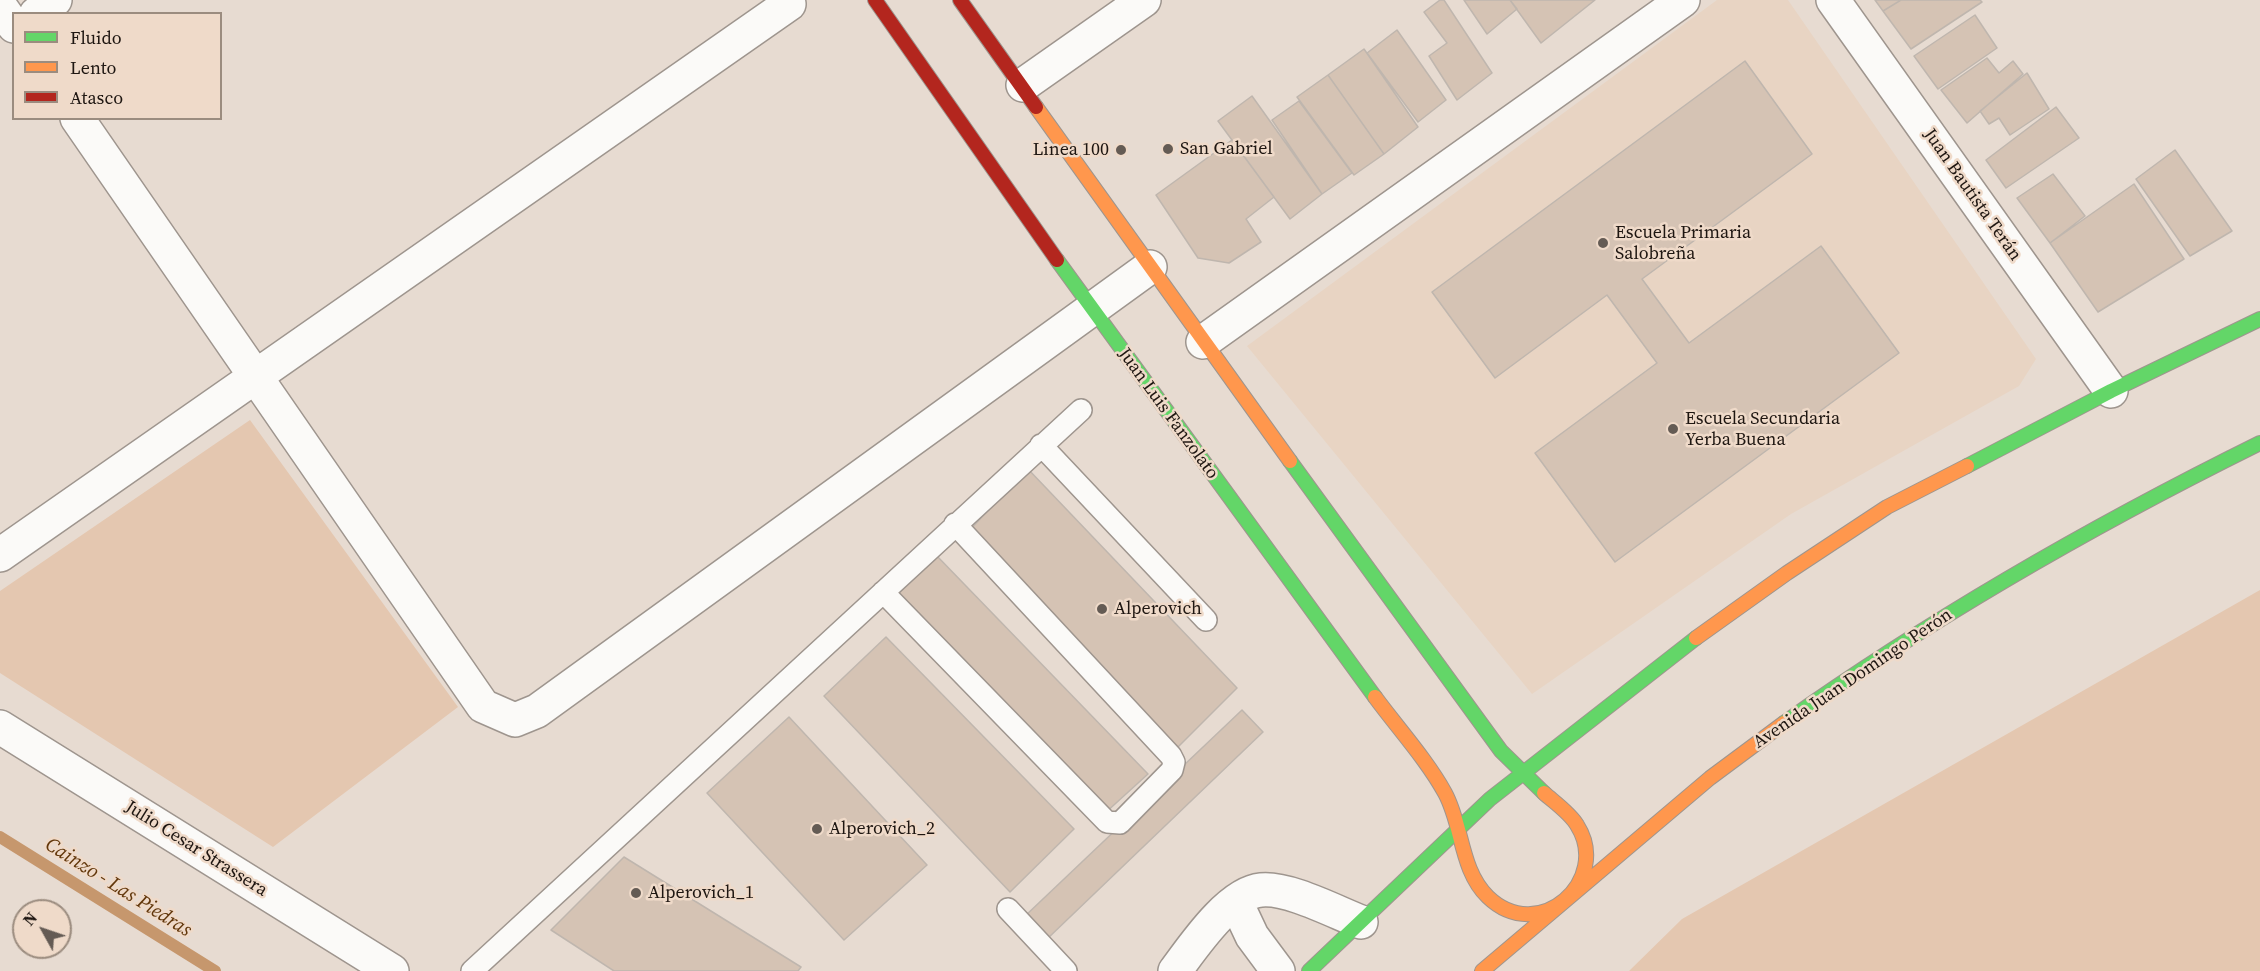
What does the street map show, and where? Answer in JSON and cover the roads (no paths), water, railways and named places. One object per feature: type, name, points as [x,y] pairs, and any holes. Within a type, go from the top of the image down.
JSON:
[{"type":"street","points":[[39,12],[55,0]]},
{"type":"street","name":"Juan Luis Fanzolato","points":[[875,0],[1093,310],[1445,793],[1460,828]]},
{"type":"street","points":[[960,0],[1023,85],[1203,342],[1501,751],[1522,774],[1562,807],[1577,824],[1585,845],[1585,867],[1576,888],[1562,905],[1536,916],[1511,912],[1489,898],[1472,877],[1460,828]]},
{"type":"street","points":[[1023,85],[1144,0]]},
{"type":"street","points":[[1203,342],[1683,0]]},
{"type":"street","name":"Juan Bautista Terán","points":[[1833,0],[2111,391]]},
{"type":"street","points":[[0,555],[789,4]]},
{"type":"street","points":[[0,6],[12,25]]},
{"type":"street","points":[[0,39],[12,30]]},
{"type":"street","points":[[78,120],[483,706],[515,720],[537,711],[1150,267]]},
{"type":"street","points":[[1309,971],[1460,828],[1522,774],[1690,643],[1786,573],[1887,507],[2111,391],[2260,319]]},
{"type":"street","name":"Avenida Juan Domingo Perón","points":[[1482,971],[1562,905],[1668,812],[1767,735],[1900,644],[2030,564],[2165,490],[2260,443]]},
{"type":"street","name":"Julio Cesar Strassera","points":[[0,727],[392,971]]},
{"type":"street","points":[[1175,971],[1211,924],[1236,902],[1260,890],[1287,894],[1361,922]]},
{"type":"street","points":[[1236,902],[1251,936],[1278,971]]},
{"type":"lane","points":[[472,971],[1081,410]]},
{"type":"lane","points":[[1041,446],[1206,620]]},
{"type":"lane","points":[[883,592],[1107,822],[1120,823],[1172,770],[1174,762],[1171,756],[955,524]]},
{"type":"lane","points":[[1008,909],[1066,971]]},
{"type":"waterway","name":"Cainzo - Las Piedras","points":[[0,837],[215,971]]},
{"type":"place","name":"San Gabriel","points":[[1168,149]]},
{"type":"place","name":"Linea 100","points":[[1121,150]]},
{"type":"place","name":"Escuela Primaria Salobreña","points":[[1603,243]]},
{"type":"place","name":"Escuela Secundaria Yerba Buena","points":[[1673,429]]},
{"type":"place","name":"Alperovich","points":[[1102,609]]},
{"type":"place","name":"Alperovich_2","points":[[817,829]]},
{"type":"place","name":"Alperovich_1","points":[[636,893]]}]
